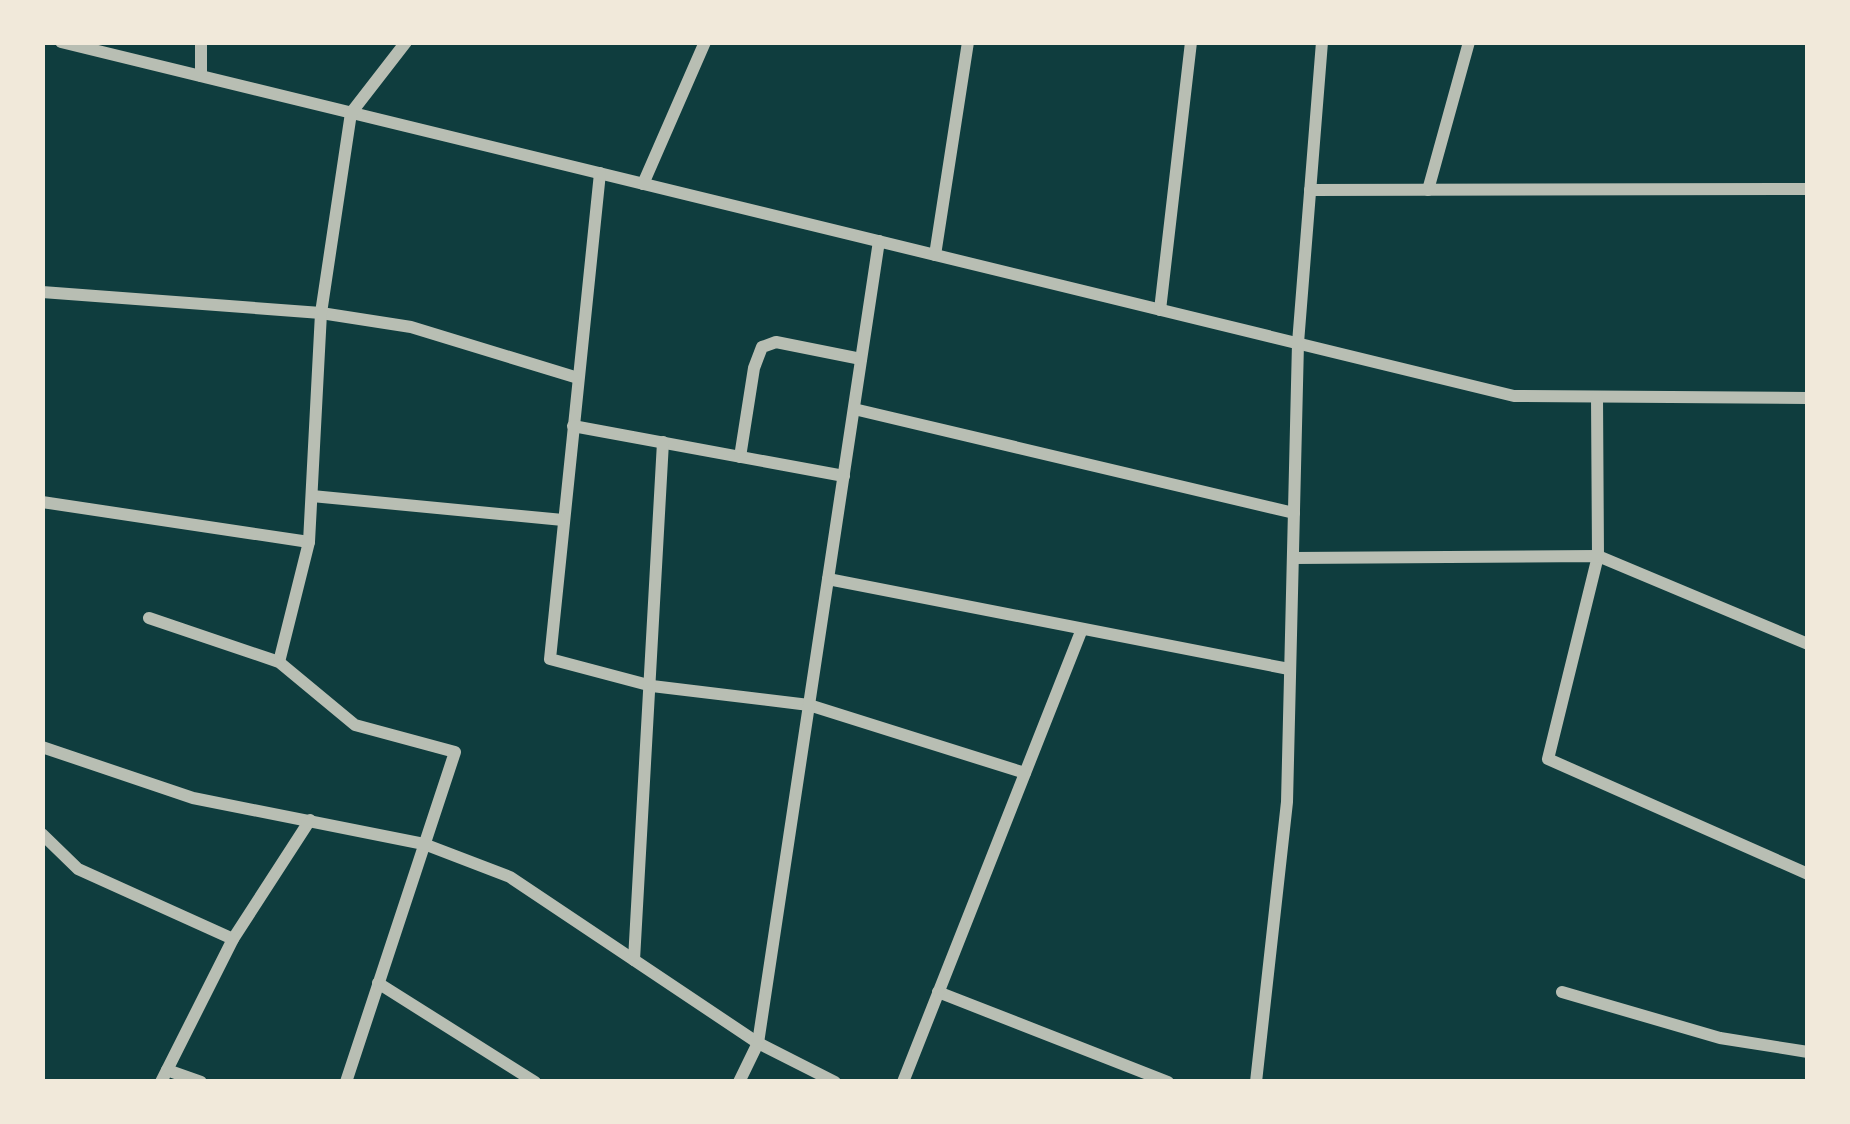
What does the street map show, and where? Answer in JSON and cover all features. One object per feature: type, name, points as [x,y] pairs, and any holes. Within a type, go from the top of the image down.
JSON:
[{"type":"street","points":[[61,42],[1514,396],[1808,398]]},
{"type":"street","points":[[201,42],[201,76]]},
{"type":"street","points":[[279,662],[309,542],[321,313],[351,113],[406,42]]},
{"type":"street","points":[[643,184],[705,42]]},
{"type":"street","points":[[935,255],[968,42]]},
{"type":"street","points":[[1160,310],[1191,42]]},
{"type":"street","points":[[1256,1082],[1287,802],[1298,343],[1322,42]]},
{"type":"street","points":[[1428,190],[1469,42]]},
{"type":"street","points":[[600,173],[550,658],[652,686],[809,705],[1025,773]]},
{"type":"street","points":[[1310,190],[1808,189]]},
{"type":"street","points":[[740,1082],[758,1043],[879,242]]},
{"type":"street","points":[[42,292],[321,313],[411,327],[578,378]]},
{"type":"street","points":[[740,457],[754,368],[762,347],[776,342],[861,359]]},
{"type":"street","points":[[1597,397],[1598,556],[1548,759],[1808,874]]},
{"type":"street","points":[[854,409],[1294,513]]},
{"type":"street","points":[[573,426],[844,476]]},
{"type":"street","points":[[634,960],[663,442]]},
{"type":"street","points":[[312,496],[563,520]]},
{"type":"street","points":[[42,502],[309,542]]},
{"type":"street","points":[[1293,558],[1598,556],[1808,644]]},
{"type":"street","points":[[828,579],[1289,670]]},
{"type":"street","points":[[149,617],[279,662],[355,725],[455,752],[346,1082]]},
{"type":"street","points":[[903,1082],[1082,629]]},
{"type":"street","points":[[42,747],[193,798],[424,844],[510,877],[758,1043],[835,1082]]},
{"type":"street","points":[[201,1082],[164,1076],[233,939],[310,820]]},
{"type":"street","points":[[42,834],[79,869],[233,939]]},
{"type":"street","points":[[378,983],[535,1082]]},
{"type":"street","points":[[938,992],[1168,1082]]},
{"type":"street","points":[[1562,992],[1720,1038],[1808,1052]]}]
